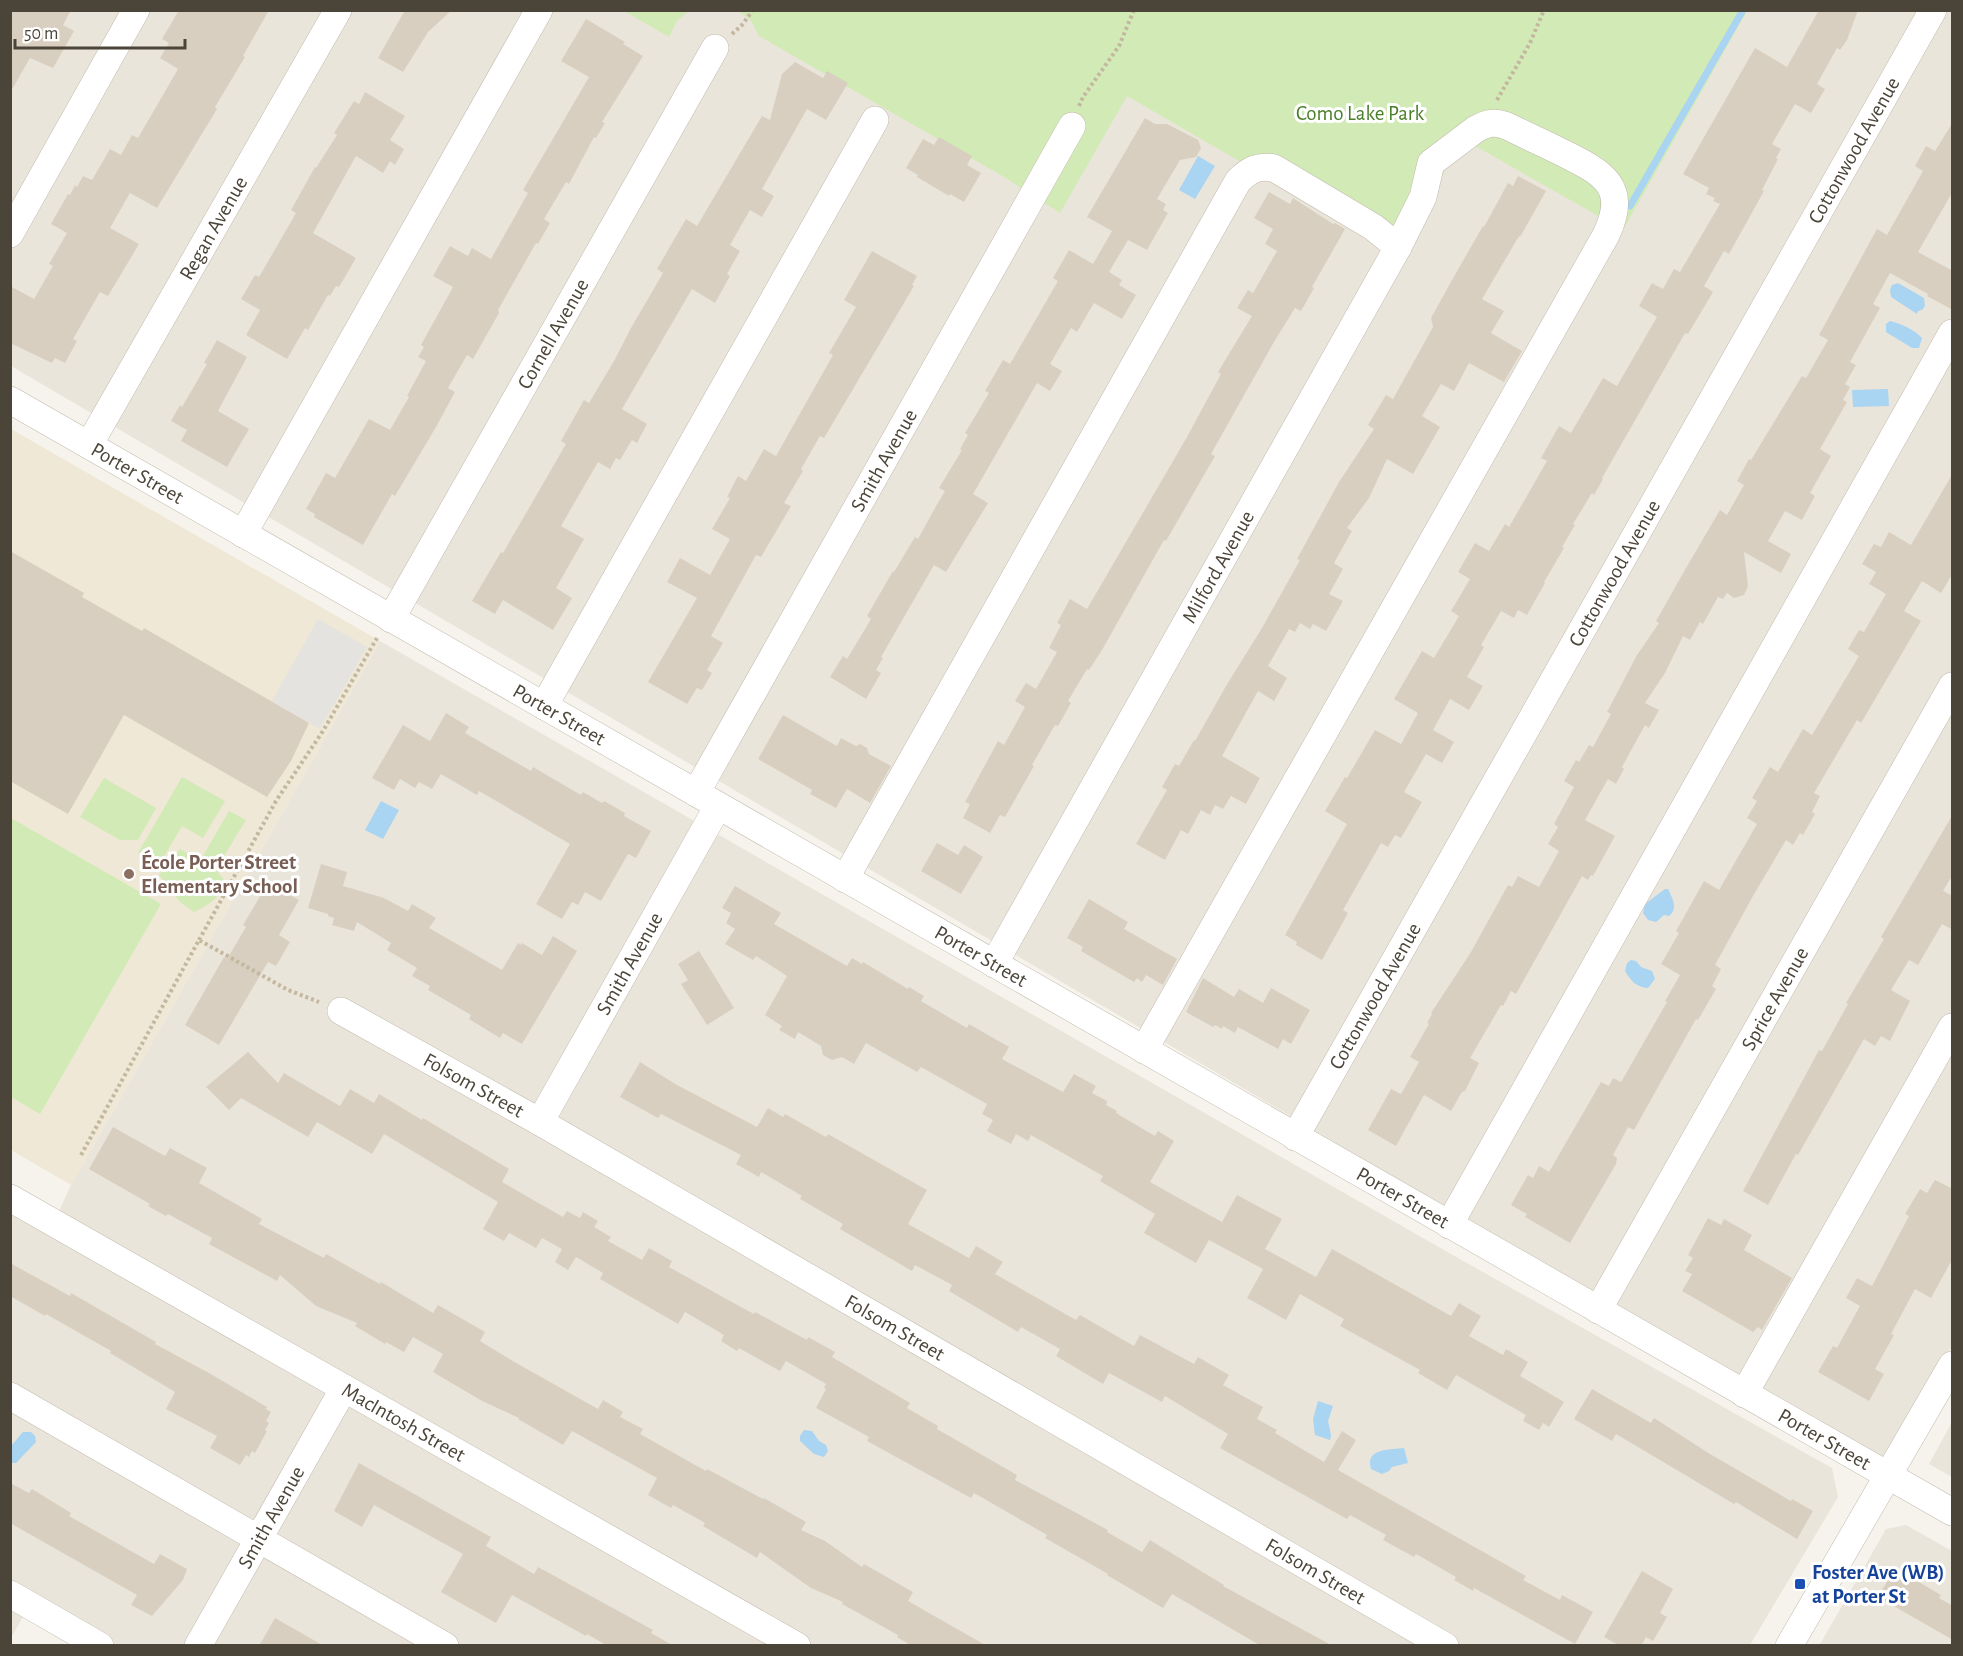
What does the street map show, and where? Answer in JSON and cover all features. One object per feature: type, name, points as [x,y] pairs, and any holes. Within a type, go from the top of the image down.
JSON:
[{"type":"street","points":[[10,234],[136,10]]},
{"type":"street","name":"Regan Avenue","points":[[89,445],[338,10]]},
{"type":"street","points":[[243,534],[538,10]]},
{"type":"street","name":"Cottonwood Avenue","points":[[1295,1137],[1933,10]]},
{"type":"street","name":"Cornell Avenue","points":[[390,618],[715,48]]},
{"type":"street","points":[[544,706],[875,120]]},
{"type":"street","points":[[1144,1050],[1610,227],[1615,202],[1609,183],[1602,175],[1589,166],[1507,126],[1495,123],[1484,124]]},
{"type":"street","name":"Milford Avenue","points":[[994,964],[1398,247],[1423,197],[1431,164],[1484,124]]},
{"type":"street","name":"Smith Avenue","points":[[540,1122],[707,800],[1072,126]]},
{"type":"street","points":[[845,879],[1238,181],[1254,168],[1264,166],[1274,168],[1373,227],[1398,247]]},
{"type":"street","points":[[1449,1225],[1953,333]]},
{"type":"street","name":"Porter Street","points":[[10,400],[1953,1512]]},
{"type":"street","name":"Sprice Avenue","points":[[1598,1310],[1953,686]]},
{"type":"street","name":"Folsom Street","points":[[341,1011],[540,1122],[1445,1646]]},
{"type":"street","points":[[1744,1394],[1953,1027]]},
{"type":"street","name":"MacIntosh Street","points":[[10,1198],[797,1646]]},
{"type":"street","points":[[1789,1646],[1953,1365]]},
{"type":"street","name":"Smith Avenue","points":[[198,1646],[344,1388]]},
{"type":"street","points":[[10,1396],[445,1646]]},
{"type":"street","points":[[10,1594],[100,1646]]},
{"type":"path","points":[[715,48],[742,25],[753,10]]},
{"type":"path","points":[[1072,126],[1083,97],[1119,46],[1134,10]]},
{"type":"path","points":[[1484,124],[1530,43],[1544,10]]},
{"type":"path","points":[[81,1155],[276,801],[323,731],[390,618]]},
{"type":"path","points":[[199,940],[288,990],[341,1011]]},
{"type":"shaded area","points":[[11,11],[1952,11],[1952,1346],[1884,1464],[11,366]]},
{"type":"shaded area","name":"École Porter Street Elementary School","points":[[11,429],[380,641],[71,1185],[11,1150]]},
{"type":"shaded area","points":[[318,619],[367,647],[320,729],[272,701]]},
{"type":"shaded area","points":[[380,641],[1458,1258],[1832,1468],[1838,1497],[1750,1645],[89,1646],[25,1613],[11,1638],[11,1215],[48,1235],[71,1185]]},
{"type":"shaded area","points":[[1952,1422],[1952,1477],[1929,1464]]},
{"type":"shaded area","points":[[1906,1525],[1952,1551],[1952,1645],[1819,1646],[1886,1529]]},
{"type":"green space","points":[[624,11],[689,11],[677,21],[669,37]]},
{"type":"green space","name":"Como Lake Park","points":[[739,11],[1747,11],[1623,230],[1463,139],[1398,253],[1127,96],[1060,213],[1004,177],[759,36],[751,21]]},
{"type":"green space","points":[[182,777],[225,801],[203,838],[182,826],[159,865],[138,853]]},
{"type":"green space","points":[[104,778],[156,808],[138,840],[120,840],[80,817]]},
{"type":"green space","points":[[229,811],[246,820],[216,869],[226,883],[213,900],[194,912],[180,902],[159,875],[180,849],[200,861]]},
{"type":"green space","points":[[11,818],[161,904],[40,1114],[11,1097]]},
{"type":"water","points":[[1198,156],[1215,166],[1195,199],[1179,190]]},
{"type":"water","points":[[1898,283],[1924,298],[1925,306],[1917,314],[1891,297],[1892,285]]},
{"type":"water","points":[[1890,321],[1907,327],[1919,335],[1922,338],[1919,348],[1912,348],[1886,332],[1886,324]]},
{"type":"water","points":[[1888,389],[1889,406],[1853,407],[1852,390]]},
{"type":"water","points":[[381,801],[399,810],[383,839],[365,830]]},
{"type":"water","points":[[1668,889],[1673,901],[1672,913],[1669,916],[1664,915],[1656,922],[1648,920],[1643,913],[1645,904]]},
{"type":"water","points":[[1631,960],[1652,971],[1655,979],[1648,988],[1634,983],[1629,978],[1625,971],[1627,963]]},
{"type":"water","points":[[1318,1401],[1333,1406],[1328,1421],[1330,1440],[1315,1435],[1313,1419]]},
{"type":"water","points":[[804,1430],[812,1431],[819,1441],[826,1445],[828,1451],[824,1457],[814,1454],[800,1441]]},
{"type":"water","points":[[23,1432],[31,1432],[36,1442],[16,1463],[12,1463],[11,1446]]},
{"type":"water","points":[[1404,1448],[1408,1463],[1392,1467],[1382,1474],[1371,1469],[1370,1462],[1375,1454],[1380,1451]]},
{"type":"building","points":[[10,10],[71,10],[63,25],[74,31],[53,68],[30,58],[10,93]]},
{"type":"building","points":[[179,10],[269,10],[243,56],[245,57],[215,107],[217,109],[157,208],[130,193],[110,228],[139,244],[108,296],[100,292],[73,339],[77,341],[65,363],[55,358],[52,363],[10,343],[10,286],[34,299],[53,266],[49,264],[67,233],[51,224],[68,194],[70,195],[75,185],[77,187],[83,176],[92,180],[110,149],[121,155],[132,135],[138,138],[178,69],[160,58],[169,43],[162,39]]},
{"type":"building","points":[[405,10],[452,10],[428,32],[403,72],[378,58]]},
{"type":"building","points":[[1819,10],[1858,10],[1847,40],[1840,50],[1837,48],[1817,84],[1825,89],[1811,113],[1795,104],[1772,144],[1781,149],[1776,158],[1778,159],[1762,190],[1764,191],[1729,254],[1724,251],[1704,286],[1713,292],[1688,334],[1685,333],[1594,495],[1592,493],[1573,524],[1575,525],[1562,547],[1564,548],[1527,615],[1518,610],[1514,618],[1501,611],[1481,645],[1484,647],[1467,677],[1483,686],[1469,710],[1450,699],[1433,730],[1454,742],[1442,763],[1426,754],[1404,792],[1422,802],[1401,838],[1395,835],[1388,847],[1381,843],[1343,910],[1348,913],[1322,960],[1296,945],[1297,942],[1285,935],[1347,824],[1325,811],[1375,730],[1401,744],[1418,713],[1394,699],[1422,651],[1434,658],[1459,616],[1451,611],[1470,579],[1458,572],[1475,543],[1489,551],[1505,524],[1509,527],[1547,461],[1541,458],[1559,426],[1571,433],[1603,378],[1617,386],[1657,317],[1639,306],[1652,283],[1663,289],[1674,269],[1680,272],[1720,204],[1713,201],[1715,198],[1706,194],[1709,188],[1683,174],[1755,48],[1787,67]]},
{"type":"building","points":[[586,19],[625,42],[623,44],[643,56],[602,122],[605,123],[596,138],[594,137],[569,184],[566,182],[544,219],[550,223],[498,310],[499,313],[473,359],[467,355],[448,388],[455,392],[436,427],[395,496],[392,494],[363,545],[314,517],[315,514],[306,509],[326,473],[335,478],[369,419],[390,430],[409,397],[407,396],[426,361],[418,357],[424,347],[421,345],[453,287],[433,276],[450,246],[468,256],[472,248],[491,259],[528,193],[523,190],[589,77],[561,61]]},
{"type":"building","points":[[795,62],[823,78],[827,71],[848,83],[826,120],[807,109],[762,189],[774,196],[762,217],[750,210],[730,245],[740,251],[727,274],[730,276],[715,303],[692,289],[622,409],[647,424],[637,443],[632,440],[620,460],[616,458],[610,469],[598,462],[561,526],[584,539],[556,588],[572,598],[553,630],[503,600],[495,614],[472,601],[501,552],[503,553],[566,444],[561,441],[584,400],[589,403],[614,361],[663,273],[657,269],[686,219],[697,226],[762,116],[770,120],[782,74]]},
{"type":"building","points":[[365,92],[405,116],[390,140],[404,149],[395,165],[390,161],[383,173],[356,156],[313,233],[356,258],[339,287],[336,286],[330,296],[328,295],[308,330],[305,328],[287,359],[246,335],[260,310],[241,299],[255,275],[259,277],[296,213],[291,210],[315,167],[337,135],[334,133],[354,101],[359,104]]},
{"type":"building","points":[[1145,118],[1155,124],[1167,124],[1198,140],[1201,148],[1196,157],[1180,160],[1157,199],[1166,204],[1163,210],[1168,213],[1147,250],[1128,240],[1109,272],[1122,280],[1119,285],[1136,295],[1122,319],[1094,303],[1077,332],[1071,328],[1050,364],[1062,371],[1050,391],[1037,383],[973,494],[988,503],[946,572],[934,565],[881,657],[883,658],[876,670],[881,673],[866,699],[830,677],[843,656],[847,659],[871,619],[867,616],[893,571],[915,537],[918,539],[945,491],[939,488],[962,450],[960,449],[968,435],[965,433],[989,393],[985,391],[1003,360],[1010,364],[1058,281],[1053,278],[1069,250],[1093,264],[1112,231],[1087,217]]},
{"type":"building","points":[[1953,122],[1953,191],[1918,252],[1953,271],[1953,310],[1890,273],[1873,304],[1880,308],[1850,362],[1856,365],[1845,384],[1850,387],[1843,400],[1847,402],[1820,449],[1831,456],[1810,493],[1815,496],[1802,520],[1785,511],[1768,541],[1791,554],[1781,573],[1744,552],[1748,586],[1744,595],[1734,598],[1727,593],[1723,599],[1718,597],[1703,624],[1700,622],[1690,640],[1683,636],[1665,673],[1645,703],[1659,710],[1649,728],[1645,725],[1622,767],[1624,769],[1616,784],[1608,779],[1585,820],[1615,836],[1593,876],[1591,875],[1588,880],[1582,876],[1516,994],[1511,991],[1503,1006],[1501,1005],[1470,1058],[1479,1063],[1465,1091],[1462,1092],[1451,1111],[1424,1095],[1396,1146],[1368,1130],[1391,1089],[1401,1094],[1419,1062],[1410,1057],[1429,1024],[1427,1023],[1431,1013],[1471,952],[1508,885],[1512,887],[1518,876],[1539,887],[1559,851],[1548,844],[1558,827],[1554,824],[1574,787],[1564,781],[1576,760],[1579,762],[1589,745],[1593,747],[1611,714],[1607,712],[1637,655],[1659,623],[1656,621],[1686,568],[1720,510],[1727,515],[1744,485],[1737,481],[1749,459],[1751,460],[1802,376],[1806,378],[1828,340],[1819,335],[1877,229],[1887,235],[1923,171],[1915,166],[1926,146],[1935,151]]},
{"type":"building","points":[[939,137],[972,156],[967,165],[981,173],[964,202],[950,194],[949,196],[906,168],[923,139],[934,145]]},
{"type":"building","points":[[1518,176],[1546,191],[1482,299],[1504,311],[1491,333],[1522,351],[1504,382],[1469,363],[1454,391],[1441,384],[1422,416],[1440,427],[1413,474],[1387,459],[1369,498],[1347,528],[1352,531],[1334,563],[1343,569],[1329,594],[1343,601],[1326,631],[1313,624],[1310,629],[1300,623],[1295,632],[1289,629],[1268,666],[1287,678],[1274,701],[1258,691],[1222,756],[1260,778],[1246,804],[1231,796],[1223,809],[1215,805],[1210,815],[1201,810],[1188,834],[1181,830],[1165,860],[1136,844],[1167,790],[1162,787],[1175,764],[1179,766],[1195,741],[1262,628],[1300,560],[1297,559],[1339,482],[1374,429],[1368,425],[1386,395],[1393,399],[1433,327],[1431,318],[1452,280],[1508,183],[1513,186]]},
{"type":"building","points":[[1269,192],[1290,204],[1293,198],[1333,224],[1345,229],[1301,311],[1295,308],[1274,342],[1211,454],[1215,456],[1102,650],[1089,670],[1087,669],[1068,701],[1071,703],[1058,726],[1055,725],[1005,817],[1000,815],[990,833],[963,818],[970,804],[965,802],[998,741],[1004,745],[1025,707],[1015,701],[1026,683],[1036,689],[1057,652],[1049,648],[1061,625],[1057,623],[1070,599],[1087,609],[1187,437],[1221,374],[1218,372],[1252,316],[1237,308],[1248,290],[1253,293],[1277,251],[1265,244],[1273,229],[1254,218]]},
{"type":"building","points":[[872,251],[917,276],[912,285],[914,286],[824,438],[820,436],[801,469],[803,471],[784,503],[791,506],[761,557],[756,555],[711,636],[723,643],[707,670],[712,673],[702,690],[697,688],[687,704],[648,682],[697,598],[667,582],[680,558],[710,575],[730,539],[712,529],[730,498],[727,497],[738,476],[746,481],[764,449],[776,456],[833,355],[829,353],[856,307],[844,300]]},
{"type":"building","points":[[217,340],[247,357],[218,411],[249,429],[227,467],[181,441],[187,430],[171,421],[180,405],[182,407],[207,364],[204,363]]},
{"type":"building","points":[[1953,473],[1953,573],[1941,593],[1922,581],[1904,611],[1921,621],[1861,723],[1857,720],[1814,793],[1820,796],[1812,812],[1815,814],[1803,835],[1800,833],[1793,845],[1786,840],[1753,896],[1715,965],[1721,969],[1712,986],[1716,989],[1698,1020],[1696,1019],[1634,1130],[1628,1127],[1613,1155],[1617,1158],[1616,1164],[1570,1243],[1525,1217],[1527,1214],[1511,1205],[1528,1175],[1533,1178],[1539,1166],[1549,1172],[1601,1082],[1609,1086],[1613,1078],[1621,1082],[1680,975],[1661,964],[1679,933],[1676,931],[1704,881],[1719,890],[1757,824],[1747,818],[1757,801],[1752,798],[1770,767],[1778,772],[1803,729],[1812,735],[1859,656],[1848,649],[1859,630],[1864,632],[1886,594],[1869,584],[1876,572],[1862,564],[1874,544],[1881,547],[1889,532],[1911,545]]},
{"type":"building","points":[[10,551],[84,593],[82,597],[142,631],[144,628],[309,723],[291,761],[267,797],[124,715],[68,814],[10,781]]},
{"type":"building","points":[[446,713],[469,727],[465,733],[531,771],[533,767],[581,795],[583,792],[602,803],[604,801],[625,813],[624,816],[651,831],[636,858],[628,854],[601,901],[585,892],[578,905],[572,902],[562,919],[536,904],[570,844],[479,791],[477,795],[441,774],[432,789],[419,782],[415,788],[400,779],[394,790],[372,778],[403,725],[430,741]]},
{"type":"building","points":[[783,715],[837,746],[841,738],[856,746],[860,744],[867,748],[869,754],[891,766],[870,803],[847,789],[836,808],[810,794],[812,790],[758,759]]},
{"type":"building","points":[[1953,814],[1953,874],[1943,891],[1953,896],[1953,930],[1942,924],[1918,965],[1909,960],[1891,990],[1910,1001],[1890,1041],[1881,1036],[1875,1046],[1864,1039],[1768,1205],[1743,1191],[1819,1050],[1822,1051],[1848,1004],[1846,1003],[1884,939],[1881,937]]},
{"type":"building","points":[[937,843],[958,855],[964,845],[983,857],[961,894],[921,871]]},
{"type":"building","points":[[321,864],[347,872],[343,886],[384,898],[408,911],[412,904],[436,918],[429,928],[502,970],[518,943],[542,955],[553,936],[577,951],[522,1044],[503,1033],[500,1038],[469,1019],[471,1015],[428,990],[430,986],[412,976],[417,968],[387,950],[391,943],[357,922],[354,931],[332,925],[334,918],[308,908]]},
{"type":"building","points":[[268,883],[299,900],[279,935],[290,942],[276,966],[268,962],[219,1045],[185,1025],[224,957],[227,959],[246,927],[243,925]]},
{"type":"building","points":[[735,886],[781,913],[774,924],[847,966],[852,958],[862,964],[863,962],[924,996],[921,1001],[967,1028],[969,1024],[1009,1047],[1002,1059],[1063,1092],[1074,1074],[1096,1086],[1092,1093],[1107,1101],[1106,1105],[1117,1111],[1116,1113],[1155,1136],[1158,1131],[1174,1141],[1150,1182],[1222,1222],[1237,1195],[1282,1219],[1265,1249],[1316,1277],[1332,1249],[1451,1316],[1459,1303],[1481,1316],[1469,1336],[1503,1355],[1506,1349],[1528,1362],[1520,1376],[1564,1402],[1549,1427],[1543,1423],[1539,1430],[1523,1421],[1526,1415],[1456,1375],[1447,1390],[1418,1373],[1420,1370],[1340,1326],[1344,1319],[1300,1294],[1286,1320],[1247,1298],[1263,1269],[1209,1240],[1196,1263],[1144,1233],[1155,1214],[1100,1181],[1103,1176],[1031,1135],[1028,1141],[1016,1134],[1011,1144],[987,1131],[993,1120],[982,1114],[987,1104],[921,1067],[917,1072],[866,1043],[854,1064],[842,1057],[832,1060],[823,1055],[821,1046],[798,1032],[795,1039],[779,1030],[782,1026],[765,1015],[787,976],[756,956],[753,960],[725,944],[735,929],[726,923],[731,913],[722,908]]},
{"type":"building","points":[[1089,899],[1128,922],[1124,929],[1177,959],[1163,985],[1146,975],[1142,982],[1137,978],[1134,982],[1081,951],[1083,947],[1067,938]]},
{"type":"building","points":[[699,951],[734,1008],[707,1025],[681,984],[688,980],[678,964]]},
{"type":"building","points":[[1203,978],[1234,997],[1239,989],[1263,1003],[1271,988],[1310,1010],[1291,1044],[1283,1039],[1278,1049],[1238,1027],[1235,1033],[1223,1026],[1222,1029],[1215,1025],[1213,1027],[1186,1012]]},
{"type":"building","points":[[248,1052],[278,1083],[284,1073],[340,1106],[350,1089],[374,1103],[379,1094],[422,1120],[423,1118],[509,1169],[502,1182],[563,1217],[567,1211],[580,1218],[583,1212],[598,1221],[594,1227],[611,1237],[608,1241],[642,1260],[649,1248],[672,1261],[669,1267],[754,1314],[755,1312],[835,1352],[832,1357],[910,1403],[907,1408],[938,1426],[937,1429],[1017,1475],[1015,1480],[1108,1530],[1107,1532],[1142,1552],[1150,1540],[1223,1586],[1333,1646],[1261,1646],[1172,1594],[1163,1608],[1045,1538],[1047,1535],[974,1493],[971,1498],[867,1441],[869,1437],[816,1408],[826,1389],[824,1388],[826,1384],[786,1361],[780,1371],[739,1348],[737,1351],[721,1341],[724,1335],[685,1312],[678,1324],[600,1279],[603,1273],[576,1257],[568,1270],[555,1262],[562,1249],[542,1238],[536,1248],[509,1233],[504,1241],[483,1229],[498,1202],[384,1134],[372,1154],[317,1122],[308,1137],[241,1098],[229,1110],[206,1087]]},
{"type":"building","points":[[640,1062],[677,1085],[757,1127],[768,1108],[783,1117],[785,1114],[826,1137],[828,1134],[927,1190],[908,1224],[969,1258],[976,1246],[1003,1262],[995,1274],[1076,1320],[1080,1315],[1134,1346],[1140,1335],[1194,1364],[1198,1357],[1229,1375],[1223,1385],[1263,1407],[1257,1419],[1277,1430],[1275,1433],[1324,1462],[1342,1431],[1356,1440],[1338,1470],[1526,1576],[1523,1580],[1560,1600],[1562,1595],[1593,1612],[1575,1644],[1474,1588],[1473,1591],[1454,1580],[1456,1577],[1416,1554],[1414,1557],[1383,1540],[1386,1535],[1350,1515],[1347,1519],[1220,1448],[1228,1434],[1165,1396],[1162,1402],[1109,1373],[1103,1384],[1056,1356],[1060,1349],[1021,1327],[1018,1332],[949,1291],[952,1285],[915,1265],[912,1271],[840,1229],[843,1224],[800,1199],[802,1196],[761,1172],[759,1177],[736,1164],[741,1155],[661,1114],[658,1118],[620,1097]]},
{"type":"building","points":[[113,1127],[165,1156],[170,1148],[207,1168],[199,1183],[262,1219],[259,1224],[324,1258],[326,1254],[380,1284],[381,1282],[433,1313],[438,1305],[485,1332],[480,1341],[598,1409],[603,1400],[623,1412],[620,1417],[643,1429],[640,1434],[806,1522],[801,1530],[825,1541],[862,1567],[864,1564],[913,1592],[908,1601],[987,1646],[912,1646],[897,1637],[898,1635],[842,1604],[843,1602],[811,1588],[760,1552],[757,1558],[703,1526],[705,1523],[673,1505],[671,1508],[648,1495],[657,1478],[572,1431],[563,1445],[519,1418],[482,1401],[433,1372],[443,1354],[413,1337],[404,1352],[386,1342],[385,1344],[355,1326],[357,1323],[316,1306],[280,1275],[277,1281],[209,1244],[212,1238],[148,1206],[150,1204],[89,1169]]},
{"type":"building","points":[[1935,1180],[1953,1189],[1953,1258],[1931,1298],[1915,1289],[1875,1369],[1884,1374],[1869,1401],[1818,1372],[1833,1346],[1837,1348],[1860,1306],[1846,1298],[1857,1278],[1872,1286],[1909,1216],[1905,1214],[1920,1189],[1927,1193]]},
{"type":"building","points":[[1708,1218],[1721,1225],[1724,1219],[1752,1235],[1744,1250],[1792,1278],[1762,1330],[1758,1327],[1753,1332],[1682,1291],[1692,1274],[1685,1271],[1693,1258],[1688,1255]]},
{"type":"building","points":[[10,1263],[70,1296],[71,1293],[156,1342],[155,1344],[267,1407],[266,1409],[271,1412],[266,1421],[269,1423],[265,1430],[267,1431],[255,1453],[252,1451],[249,1457],[246,1455],[240,1465],[210,1448],[217,1436],[166,1409],[175,1392],[110,1353],[111,1351],[10,1296]]},
{"type":"building","points":[[1592,1389],[1651,1423],[1654,1418],[1710,1454],[1791,1501],[1792,1499],[1813,1511],[1797,1539],[1616,1434],[1612,1441],[1574,1419]]},
{"type":"building","points":[[359,1463],[491,1537],[486,1546],[534,1574],[538,1567],[653,1630],[651,1633],[674,1646],[608,1646],[512,1595],[496,1623],[441,1592],[463,1554],[374,1505],[362,1527],[334,1511]]},
{"type":"building","points":[[10,1483],[29,1493],[32,1489],[71,1513],[69,1516],[154,1564],[160,1554],[187,1569],[183,1580],[152,1616],[131,1605],[137,1595],[10,1523]]},
{"type":"building","points":[[1895,1568],[1941,1595],[1939,1598],[1953,1606],[1953,1640],[1878,1597]]},
{"type":"building","points":[[1642,1571],[1673,1589],[1660,1613],[1667,1617],[1653,1641],[1646,1637],[1641,1646],[1620,1646],[1604,1637]]},
{"type":"building","points":[[275,1618],[324,1646],[259,1646]]},
{"type":"waterway","points":[[1630,206],[1743,10]]},
{"type":"place","name":"École Porter Street Elementary School","points":[[129,874]]},
{"type":"place","name":"Foster Ave (WB) at Porter St","points":[[1800,1584]]}]
